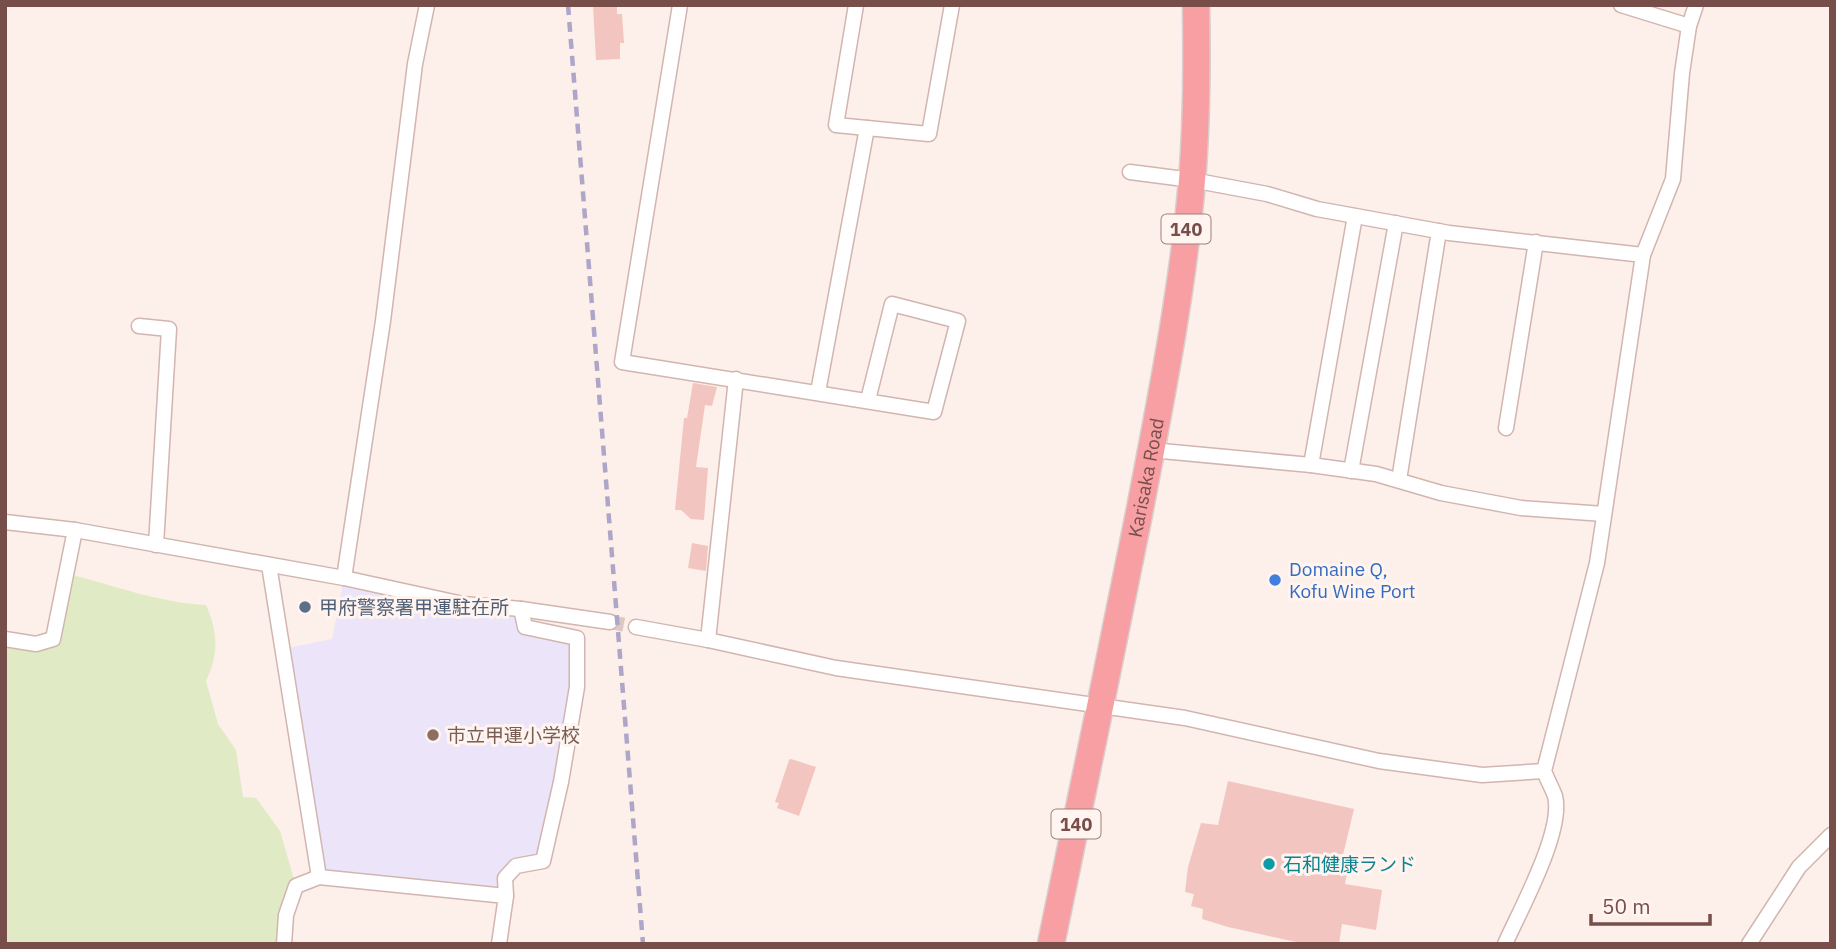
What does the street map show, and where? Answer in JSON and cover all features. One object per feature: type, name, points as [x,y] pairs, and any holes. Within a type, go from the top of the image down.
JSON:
[{"type":"highway","name":"Karisaka Road","points":[[1051,944],[1151,450],[1183,260],[1192,180],[1197,81],[1196,5]]},
{"type":"street","points":[[344,578],[386,298],[415,64],[427,5]]},
{"type":"street","points":[[680,5],[622,362],[934,412],[958,321],[892,304],[869,400]]},
{"type":"street","points":[[856,5],[836,125],[929,134],[952,5]]},
{"type":"street","points":[[1621,5],[1689,26]]},
{"type":"street","points":[[1506,944],[1556,821],[1555,797],[1544,771],[1595,572],[1643,255],[1673,179],[1682,73],[1689,26],[1696,5]]},
{"type":"street","points":[[818,392],[867,128]]},
{"type":"street","points":[[1130,172],[1267,194],[1318,209],[1439,231],[1643,255]]},
{"type":"street","points":[[1311,465],[1354,216]]},
{"type":"street","points":[[1351,471],[1396,223]]},
{"type":"street","points":[[1399,480],[1439,231]]},
{"type":"street","points":[[1506,428],[1536,242]]},
{"type":"street","points":[[138,326],[169,329],[156,545]]},
{"type":"street","points":[[708,640],[736,379]]},
{"type":"street","points":[[1151,450],[1311,465],[1399,480],[1441,494],[1521,508],[1604,514]]},
{"type":"street","points":[[5,522],[75,530],[344,578],[463,604],[610,622]]},
{"type":"street","points":[[5,639],[36,644],[53,639],[75,530]]},
{"type":"street","points":[[269,565],[319,877]]},
{"type":"street","points":[[499,944],[506,896],[505,878],[516,866],[543,861],[561,782],[577,687],[577,638],[525,627],[521,609]]},
{"type":"street","points":[[635,627],[836,668],[1185,718],[1379,761],[1482,775],[1544,771]]},
{"type":"street","points":[[1749,944],[1799,867],[1831,835]]},
{"type":"street","points":[[284,944],[286,915],[296,886],[319,877],[506,896]]},
{"type":"shaded area","name":"市立甲運小学校","points":[[344,578],[521,609],[525,627],[577,638],[577,687],[543,861],[516,866],[506,896],[319,877],[283,649],[332,639]]},
{"type":"green space","points":[[72,575],[155,598],[206,605],[215,634],[215,652],[206,681],[218,724],[236,750],[243,797],[256,798],[280,831],[296,886],[284,944],[5,944],[5,643],[43,650],[57,644]]},
{"type":"building","points":[[593,5],[617,5],[617,14],[622,14],[624,43],[620,43],[620,59],[596,60]]},
{"type":"building","points":[[693,383],[717,387],[712,406],[705,405],[696,467],[708,468],[704,520],[691,519],[681,510],[675,510],[684,418],[687,418]]},
{"type":"building","points":[[692,543],[708,546],[706,571],[688,568]]},
{"type":"building","points":[[791,759],[816,767],[799,816],[777,808],[779,803],[775,802]]},
{"type":"building","name":"石和健康ランド","points":[[1228,781],[1354,809],[1342,859],[1349,862],[1345,884],[1382,890],[1376,930],[1342,924],[1339,944],[1305,944],[1202,919],[1203,909],[1191,906],[1194,894],[1185,892],[1188,867],[1201,823],[1218,825]]},
{"type":"tunnel","points":[[610,622],[636,627]]},
{"type":"railway","points":[[568,5],[643,944]]},
{"type":"place","name":"Domaine Q, Kofu Wine Port","points":[[1275,580]]},
{"type":"place","name":"甲府警察署甲運駐在所","points":[[305,607]]},
{"type":"place","name":"市立甲運小学校","points":[[433,735]]},
{"type":"place","name":"石和健康ランド","points":[[1269,864]]}]
